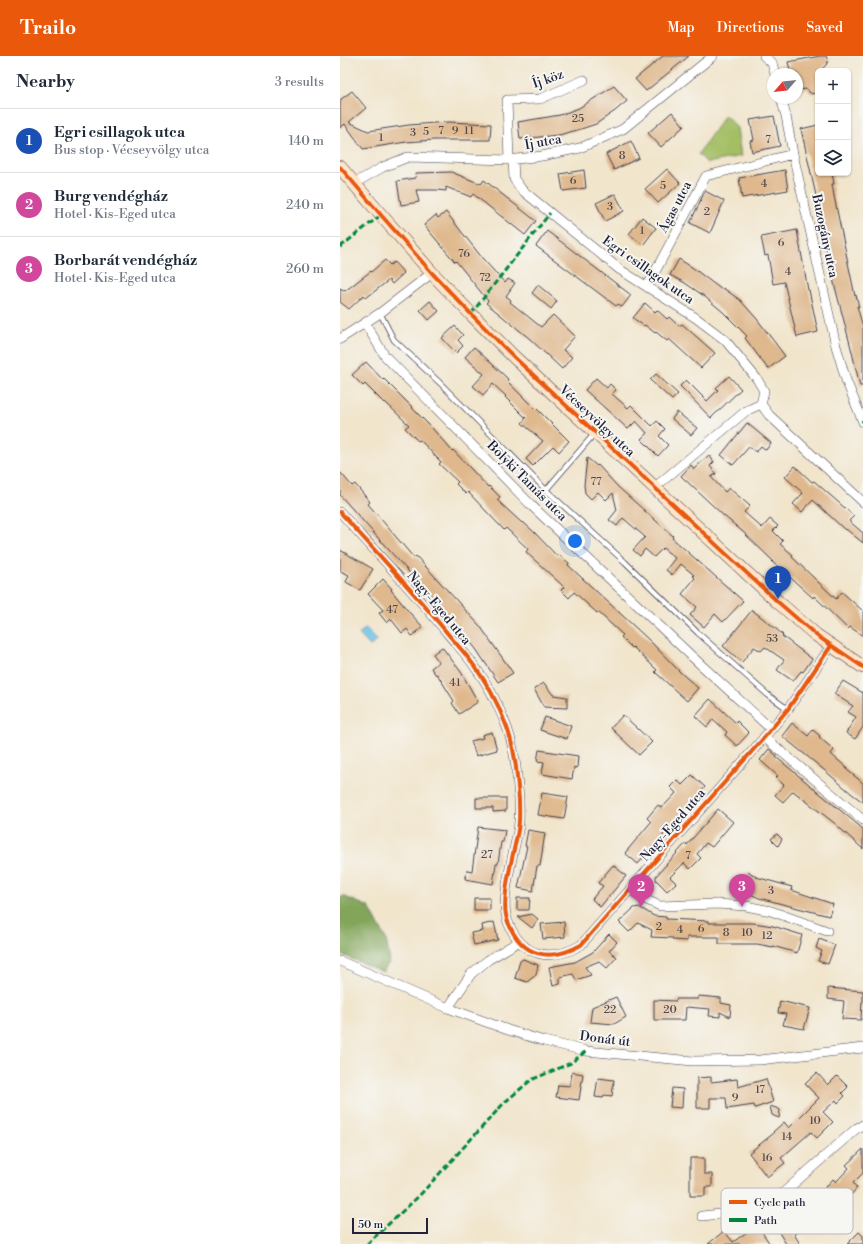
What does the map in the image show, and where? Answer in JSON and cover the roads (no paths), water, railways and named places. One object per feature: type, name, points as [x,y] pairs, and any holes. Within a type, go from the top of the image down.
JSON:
[{"type":"main road","name":"Vécseyvölgy utca","points":[[340,167],[353,184],[432,273],[470,314],[515,358],[778,602],[816,635],[863,667]]},
{"type":"street","name":"Íj utca","points":[[353,184],[383,167],[408,157],[511,160],[542,156],[580,148],[623,129],[713,56]]},
{"type":"street","points":[[764,56],[772,64],[773,68]]},
{"type":"street","name":"Íj köz","points":[[511,160],[507,100],[540,98],[584,80]]},
{"type":"street","name":"Buzogány utca","points":[[783,104],[836,346],[846,380],[863,420]]},
{"type":"street","name":"Ágas utca","points":[[647,287],[706,176],[793,154]]},
{"type":"street","name":"Egri csillagok utca","points":[[511,160],[514,179],[522,190],[619,268],[696,318],[725,340],[757,379],[764,391],[761,404]]},
{"type":"street","points":[[340,339],[380,313],[432,273]]},
{"type":"street","name":"Bolyki Tamás utca","points":[[365,323],[385,356],[532,506],[771,729]]},
{"type":"street","points":[[654,488],[746,411],[761,404],[769,415],[863,502]]},
{"type":"street","name":"Nagy-Eged utca","points":[[340,512],[424,604],[476,668],[496,702],[511,739],[515,760],[519,817],[504,908],[508,922],[518,942],[529,950],[537,953],[558,955],[581,945],[788,709],[831,646]]},
{"type":"street","points":[[340,524],[352,525]]},
{"type":"street","points":[[764,737],[863,820]]},
{"type":"street","points":[[630,889],[642,898],[660,906],[717,904],[746,906],[771,911],[827,931]]},
{"type":"street","points":[[448,1008],[471,974],[488,960],[518,942]]},
{"type":"street","name":"Donát út","points":[[340,961],[448,1008],[508,1030],[544,1041],[586,1051],[693,1060],[760,1060],[863,1048]]},
{"type":"street","points":[[790,1188],[851,1133],[863,1125]]},
{"type":"street","points":[[702,1216],[721,1214]]},
{"type":"lane","points":[[380,313],[394,340],[440,383],[546,490],[626,562],[698,633],[768,695],[788,709]]},
{"type":"lane","points":[[546,490],[595,433]]},
{"type":"water","points":[[366,628],[377,641],[370,646],[359,634]]},
{"type":"place","name":"Egri csillagok utca","points":[[778,599]]},
{"type":"place","name":"Burg vendégház","points":[[641,907]]},
{"type":"place","name":"Borbarát vendégház","points":[[742,907]]}]
